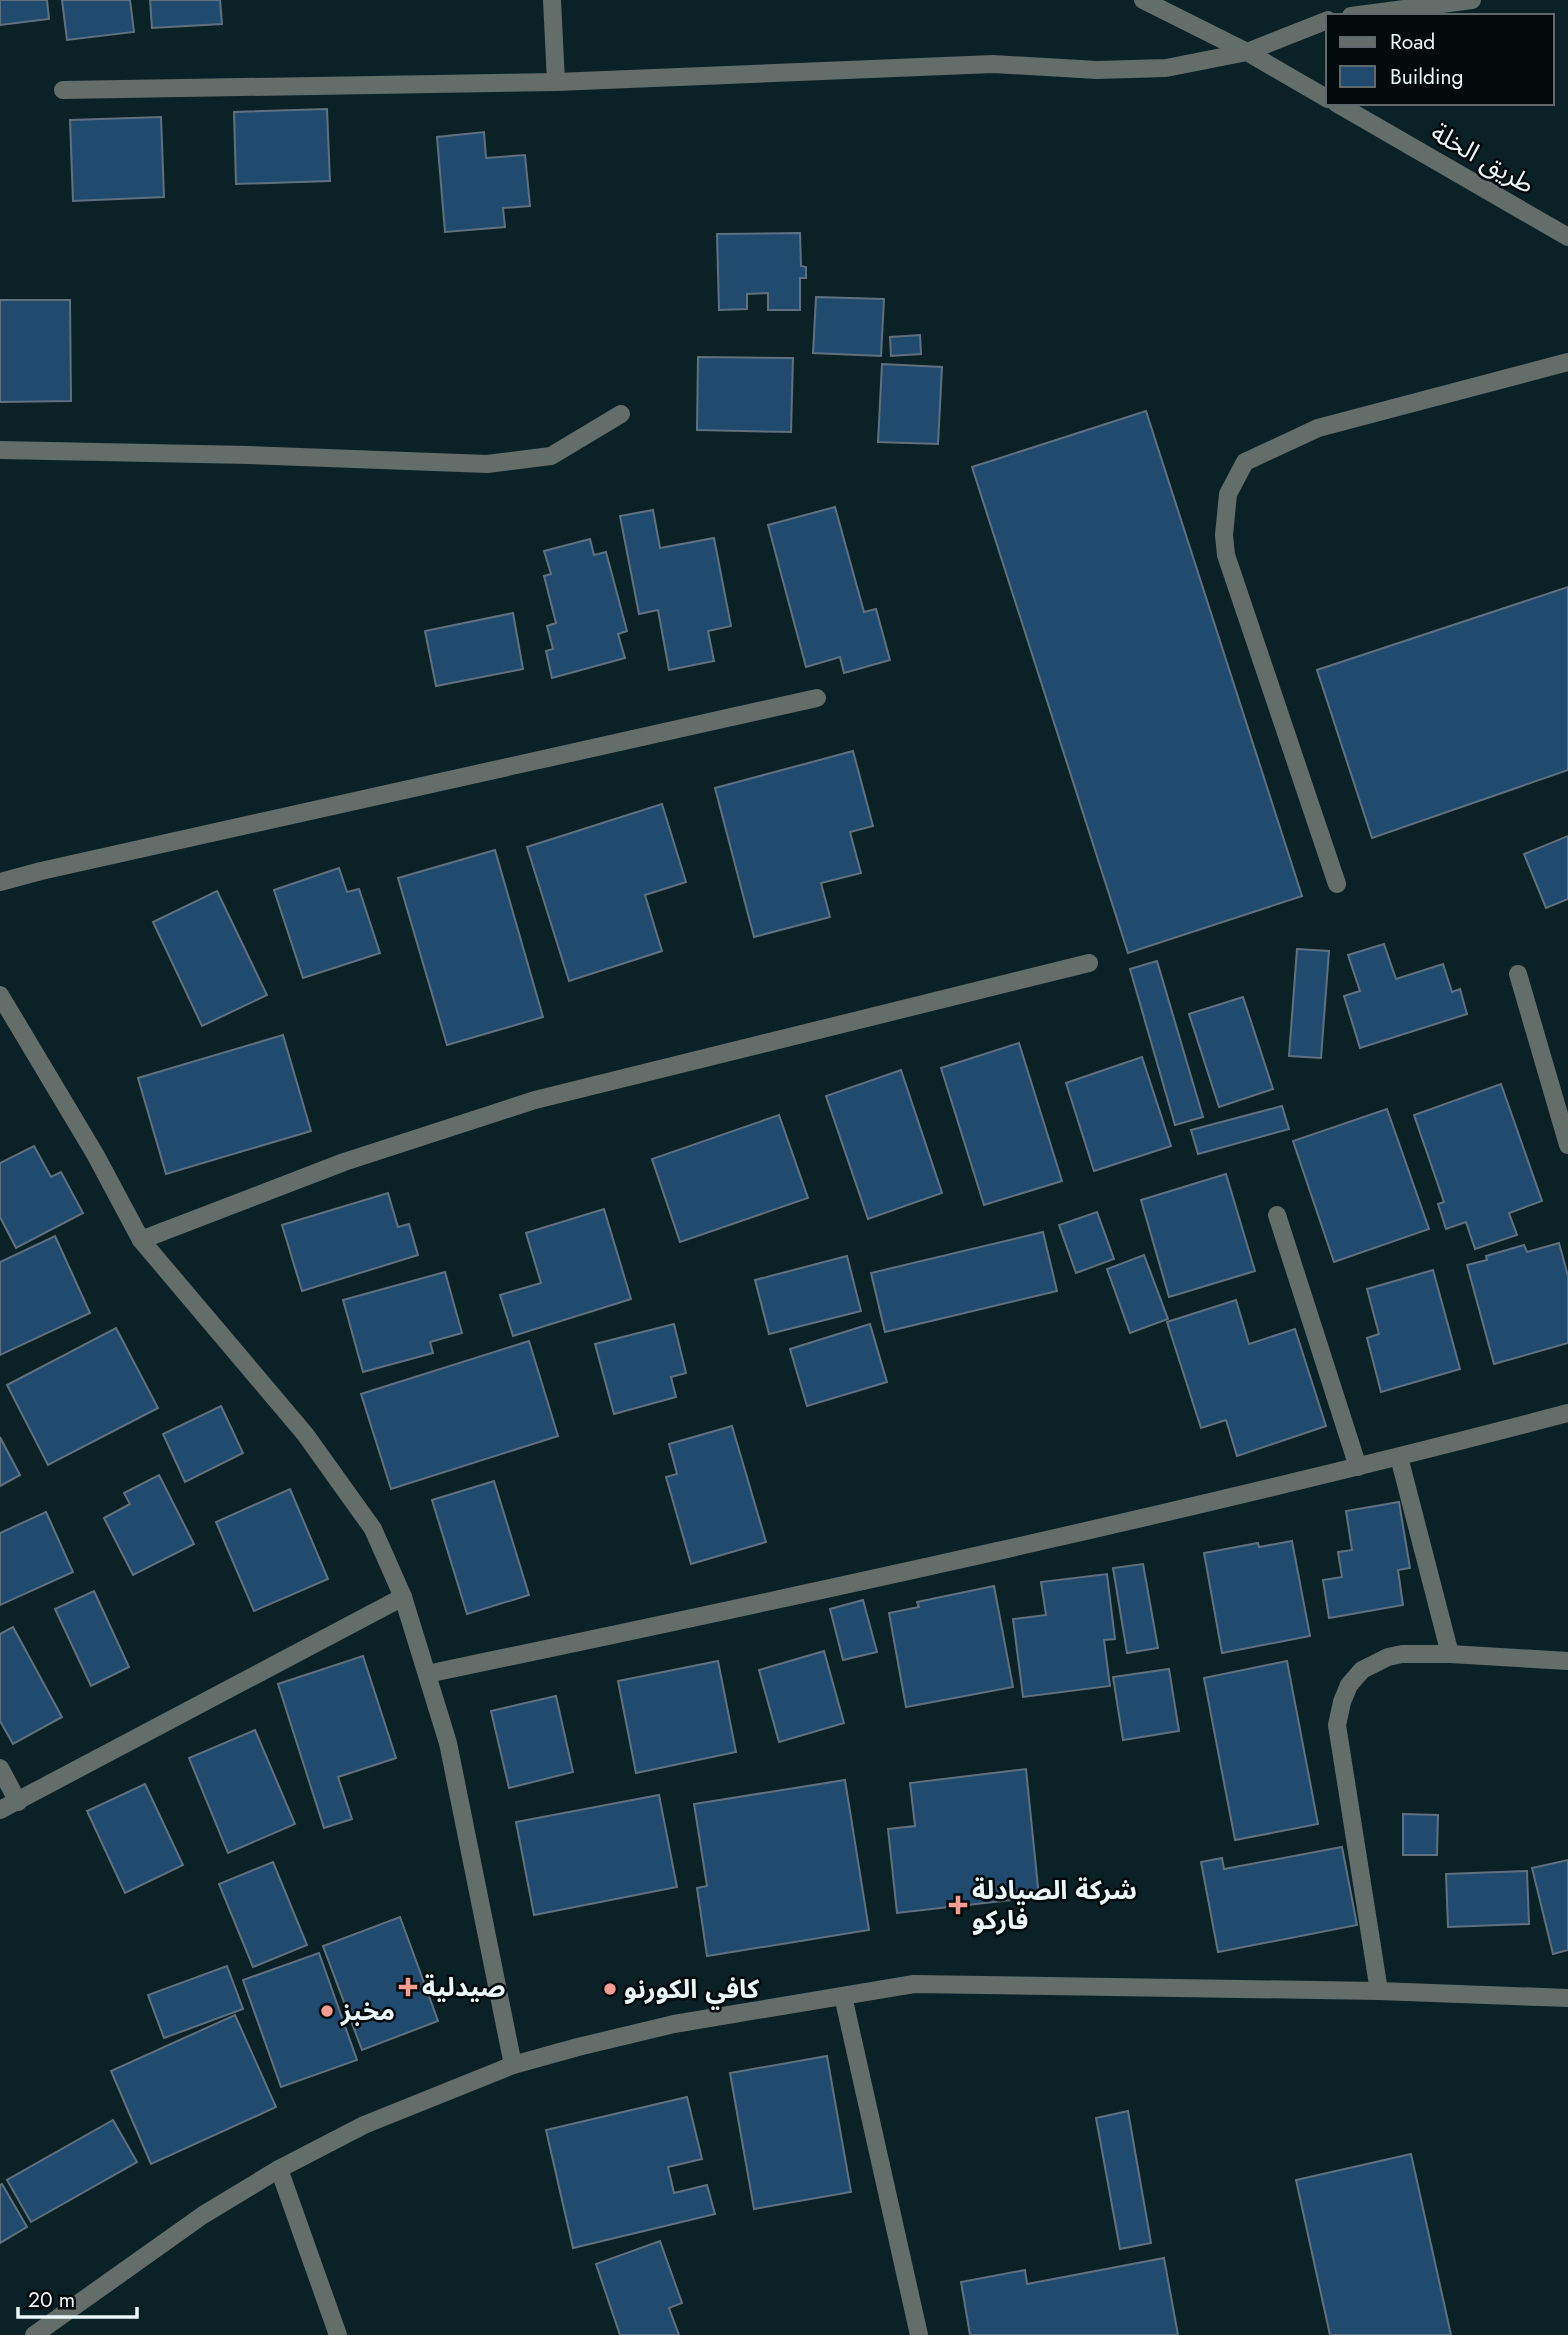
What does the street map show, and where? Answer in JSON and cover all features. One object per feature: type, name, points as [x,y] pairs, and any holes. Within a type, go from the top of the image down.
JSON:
[{"type":"street","points":[[552,0],[556,82]]},
{"type":"street","points":[[1143,0],[1247,52],[1326,98]]},
{"type":"street","points":[[1366,14],[1472,0]]},
{"type":"street","points":[[64,90],[556,82],[993,64],[1097,69],[1166,68],[1247,52],[1326,21]]},
{"type":"street","name":"طريق الخلة","points":[[1339,105],[1568,237]]},
{"type":"street","points":[[1337,884],[1226,555],[1224,535],[1228,494],[1245,462],[1318,428],[1568,362]]},
{"type":"street","points":[[0,450],[249,455],[487,464],[551,456],[621,414]]},
{"type":"street","points":[[0,882],[817,698]]},
{"type":"street","points":[[141,1240],[344,1161],[535,1100],[1089,963]]},
{"type":"street","points":[[1518,974],[1568,1145]]},
{"type":"street","points":[[0,995],[95,1154],[141,1240],[305,1434],[373,1529],[403,1597],[447,1743],[513,2065]]},
{"type":"street","points":[[1277,1215],[1357,1467]]},
{"type":"street","points":[[427,1674],[773,1602],[1357,1467],[1568,1413]]},
{"type":"street","points":[[1399,1457],[1450,1654]]},
{"type":"street","points":[[0,1810],[403,1597]]},
{"type":"street","points":[[1380,1991],[1337,1725],[1349,1685],[1362,1670],[1388,1657],[1402,1654],[1568,1661]]},
{"type":"street","points":[[0,1768],[18,1802]]},
{"type":"street","points":[[34,2335],[203,2216],[279,2169],[365,2125],[513,2065],[674,2024],[914,1984],[1380,1991],[1568,1998]]},
{"type":"street","points":[[843,1996],[919,2335]]},
{"type":"street","points":[[279,2169],[338,2335]]},
{"type":"building","points":[[0,0],[47,0],[49,19],[0,25]]},
{"type":"building","points":[[62,0],[130,0],[134,32],[67,40]]},
{"type":"building","points":[[150,0],[220,0],[222,24],[152,28]]},
{"type":"building","points":[[327,109],[330,181],[236,184],[234,112]]},
{"type":"building","points":[[161,117],[164,197],[73,201],[70,120]]},
{"type":"building","points":[[484,132],[486,158],[525,155],[530,206],[503,208],[505,227],[445,232],[437,137]]},
{"type":"building","points":[[800,233],[801,266],[806,267],[806,278],[800,278],[800,310],[768,310],[768,293],[747,294],[747,309],[719,310],[717,234]]},
{"type":"building","points":[[816,297],[884,299],[881,356],[813,353]]},
{"type":"building","points":[[0,300],[70,300],[71,401],[0,402]]},
{"type":"building","points":[[920,335],[921,354],[891,356],[890,337]]},
{"type":"building","points":[[698,357],[793,358],[791,432],[697,430]]},
{"type":"building","points":[[882,364],[942,367],[938,444],[878,442]]},
{"type":"building","points":[[1146,411],[1302,896],[1128,953],[972,467]]},
{"type":"building","points":[[835,507],[864,612],[876,609],[890,660],[844,673],[840,657],[806,667],[768,525]]},
{"type":"building","points":[[653,510],[660,548],[714,538],[731,626],[708,631],[714,661],[669,670],[658,610],[639,614],[620,516]]},
{"type":"building","points":[[590,539],[594,555],[606,552],[627,631],[618,634],[625,658],[552,678],[546,651],[553,649],[547,626],[556,623],[544,576],[551,574],[544,551]]},
{"type":"building","points":[[1568,587],[1568,770],[1372,838],[1317,670]]},
{"type":"building","points":[[513,613],[523,669],[436,686],[425,631]]},
{"type":"building","points":[[853,751],[873,826],[850,832],[861,873],[821,883],[830,917],[754,937],[715,788]]},
{"type":"building","points":[[662,804],[686,882],[645,895],[662,951],[569,981],[527,847]]},
{"type":"building","points":[[1568,836],[1568,899],[1546,908],[1524,854]]},
{"type":"building","points":[[495,850],[543,1017],[447,1045],[398,878]]},
{"type":"building","points":[[339,868],[347,892],[359,889],[380,953],[303,978],[274,890]]},
{"type":"building","points":[[217,891],[267,995],[202,1026],[153,922]]},
{"type":"building","points":[[1384,944],[1396,979],[1443,964],[1452,992],[1460,989],[1467,1014],[1360,1048],[1344,996],[1360,991],[1348,955]]},
{"type":"building","points":[[1297,949],[1329,951],[1321,1058],[1289,1056]]},
{"type":"building","points":[[1157,961],[1203,1117],[1175,1125],[1130,969]]},
{"type":"building","points":[[1243,997],[1273,1089],[1219,1107],[1189,1014]]},
{"type":"building","points":[[283,1035],[311,1131],[166,1174],[138,1078]]},
{"type":"building","points":[[1019,1043],[1062,1181],[984,1205],[941,1068]]},
{"type":"building","points":[[1142,1057],[1171,1146],[1094,1171],[1066,1083]]},
{"type":"building","points":[[901,1070],[942,1193],[868,1219],[826,1096]]},
{"type":"building","points":[[1501,1084],[1542,1201],[1509,1213],[1517,1235],[1475,1249],[1466,1222],[1446,1229],[1438,1204],[1444,1202],[1414,1115]]},
{"type":"building","points":[[1282,1106],[1289,1129],[1198,1154],[1191,1130]]},
{"type":"building","points":[[1387,1109],[1429,1229],[1334,1262],[1293,1141]]},
{"type":"building","points":[[779,1115],[808,1198],[680,1242],[652,1159]]},
{"type":"building","points":[[34,1146],[51,1177],[61,1172],[83,1213],[16,1248],[0,1217],[0,1163]]},
{"type":"building","points":[[1226,1174],[1255,1271],[1169,1297],[1141,1200]]},
{"type":"building","points":[[388,1193],[398,1227],[409,1224],[418,1255],[302,1291],[282,1225]]},
{"type":"building","points":[[604,1209],[631,1299],[513,1336],[500,1295],[541,1283],[526,1233]]},
{"type":"building","points":[[1097,1212],[1114,1259],[1076,1273],[1059,1225]]},
{"type":"building","points":[[1043,1232],[1057,1291],[885,1332],[871,1273]]},
{"type":"building","points":[[55,1236],[90,1313],[0,1355],[0,1262]]},
{"type":"building","points":[[1559,1243],[1568,1276],[1568,1343],[1494,1364],[1467,1265],[1487,1260],[1486,1256],[1524,1245],[1527,1252]]},
{"type":"building","points":[[1144,1255],[1168,1319],[1130,1333],[1107,1269]]},
{"type":"building","points":[[847,1256],[861,1311],[769,1334],[755,1280]]},
{"type":"building","points":[[1433,1270],[1460,1369],[1381,1392],[1367,1338],[1379,1334],[1367,1289]]},
{"type":"building","points":[[445,1272],[462,1333],[430,1342],[433,1353],[363,1372],[343,1300]]},
{"type":"building","points":[[1236,1300],[1249,1344],[1295,1329],[1326,1426],[1237,1456],[1226,1420],[1201,1428],[1167,1322]]},
{"type":"building","points":[[674,1324],[686,1373],[671,1377],[676,1397],[614,1414],[595,1344]]},
{"type":"building","points":[[870,1324],[887,1382],[807,1406],[790,1349]]},
{"type":"building","points":[[116,1328],[158,1408],[48,1465],[7,1385]]},
{"type":"building","points":[[529,1341],[558,1436],[391,1489],[361,1394]]},
{"type":"building","points":[[221,1406],[243,1453],[185,1482],[163,1434]]},
{"type":"building","points":[[732,1426],[766,1542],[691,1564],[666,1477],[677,1474],[669,1444]]},
{"type":"building","points":[[0,1437],[20,1475],[0,1486]]},
{"type":"building","points":[[159,1475],[194,1544],[133,1575],[104,1518],[130,1504],[124,1493]]},
{"type":"building","points":[[494,1481],[529,1595],[467,1614],[432,1500]]},
{"type":"building","points":[[290,1489],[328,1579],[254,1611],[216,1522]]},
{"type":"building","points":[[1399,1502],[1410,1568],[1398,1570],[1403,1605],[1329,1618],[1323,1580],[1342,1577],[1338,1552],[1352,1550],[1346,1511]]},
{"type":"building","points":[[46,1512],[73,1572],[0,1605],[0,1533]]},
{"type":"building","points":[[1292,1541],[1310,1636],[1222,1653],[1204,1553],[1258,1543],[1259,1547]]},
{"type":"building","points":[[1143,1564],[1158,1648],[1127,1653],[1113,1568]]},
{"type":"building","points":[[1107,1574],[1115,1639],[1104,1640],[1110,1686],[1023,1697],[1013,1619],[1046,1615],[1041,1582]]},
{"type":"building","points":[[994,1586],[1013,1687],[906,1707],[889,1613],[919,1607],[917,1602]]},
{"type":"building","points":[[94,1591],[129,1667],[91,1686],[55,1609]]},
{"type":"building","points":[[863,1600],[877,1652],[843,1660],[830,1609]]},
{"type":"building","points":[[13,1627],[62,1717],[13,1744],[0,1721],[0,1634]]},
{"type":"building","points":[[824,1651],[844,1723],[779,1742],[759,1670]]},
{"type":"building","points":[[363,1656],[396,1758],[338,1777],[352,1819],[324,1828],[278,1684]]},
{"type":"building","points":[[718,1661],[736,1752],[636,1773],[618,1681]]},
{"type":"building","points":[[1287,1661],[1318,1824],[1235,1840],[1204,1678]]},
{"type":"building","points":[[1169,1669],[1179,1731],[1123,1740],[1113,1677]]},
{"type":"building","points":[[556,1696],[573,1772],[509,1788],[491,1711]]},
{"type":"building","points":[[255,1730],[295,1824],[228,1853],[189,1758]]},
{"type":"building","points":[[1026,1769],[1039,1897],[897,1913],[888,1829],[915,1826],[910,1783]]},
{"type":"building","points":[[845,1780],[869,1930],[707,1956],[697,1888],[707,1886],[694,1804]]},
{"type":"building","points":[[145,1784],[183,1865],[125,1893],[87,1811]]},
{"type":"building","points":[[659,1795],[677,1887],[534,1915],[516,1822]]},
{"type":"building","points":[[1403,1814],[1438,1815],[1437,1855],[1403,1855]]},
{"type":"building","points":[[1342,1847],[1357,1925],[1218,1952],[1201,1862],[1222,1858],[1224,1869]]},
{"type":"building","points":[[1568,1860],[1568,1950],[1553,1954],[1532,1868]]},
{"type":"building","points":[[273,1862],[307,1945],[253,1967],[219,1884]]},
{"type":"building","points":[[1527,1871],[1529,1924],[1448,1927],[1446,1874]]},
{"type":"building","points":[[400,1917],[438,2021],[362,2050],[323,1946]]},
{"type":"building","points":[[319,1953],[357,2060],[281,2087],[243,1980]]},
{"type":"building","points":[[227,1966],[243,2009],[164,2038],[148,1995]]},
{"type":"building","points":[[235,2015],[276,2107],[151,2164],[111,2071]]},
{"type":"building","points":[[827,2056],[851,2192],[754,2209],[730,2073]]},
{"type":"building","points":[[687,2097],[702,2159],[668,2167],[674,2193],[707,2185],[715,2214],[573,2248],[546,2130]]},
{"type":"building","points":[[1128,2111],[1151,2243],[1120,2249],[1096,2118]]},
{"type":"building","points":[[113,2120],[137,2162],[31,2222],[7,2180]]},
{"type":"building","points":[[1411,2154],[1451,2335],[1330,2335],[1296,2180]]},
{"type":"building","points":[[2,2184],[27,2227],[0,2243],[0,2185]]},
{"type":"building","points":[[660,2241],[682,2303],[669,2308],[679,2335],[620,2335],[596,2264]]},
{"type":"building","points":[[1164,2258],[1178,2335],[970,2335],[961,2282],[1025,2270],[1027,2284]]},
{"type":"place","name":"شركة الصيادلة فاركو","points":[[958,1905]]},
{"type":"place","name":"صيدلية","points":[[408,1987]]},
{"type":"place","name":"كافي الكورنو","points":[[610,1989]]},
{"type":"place","name":"مخبز","points":[[327,2011]]}]
